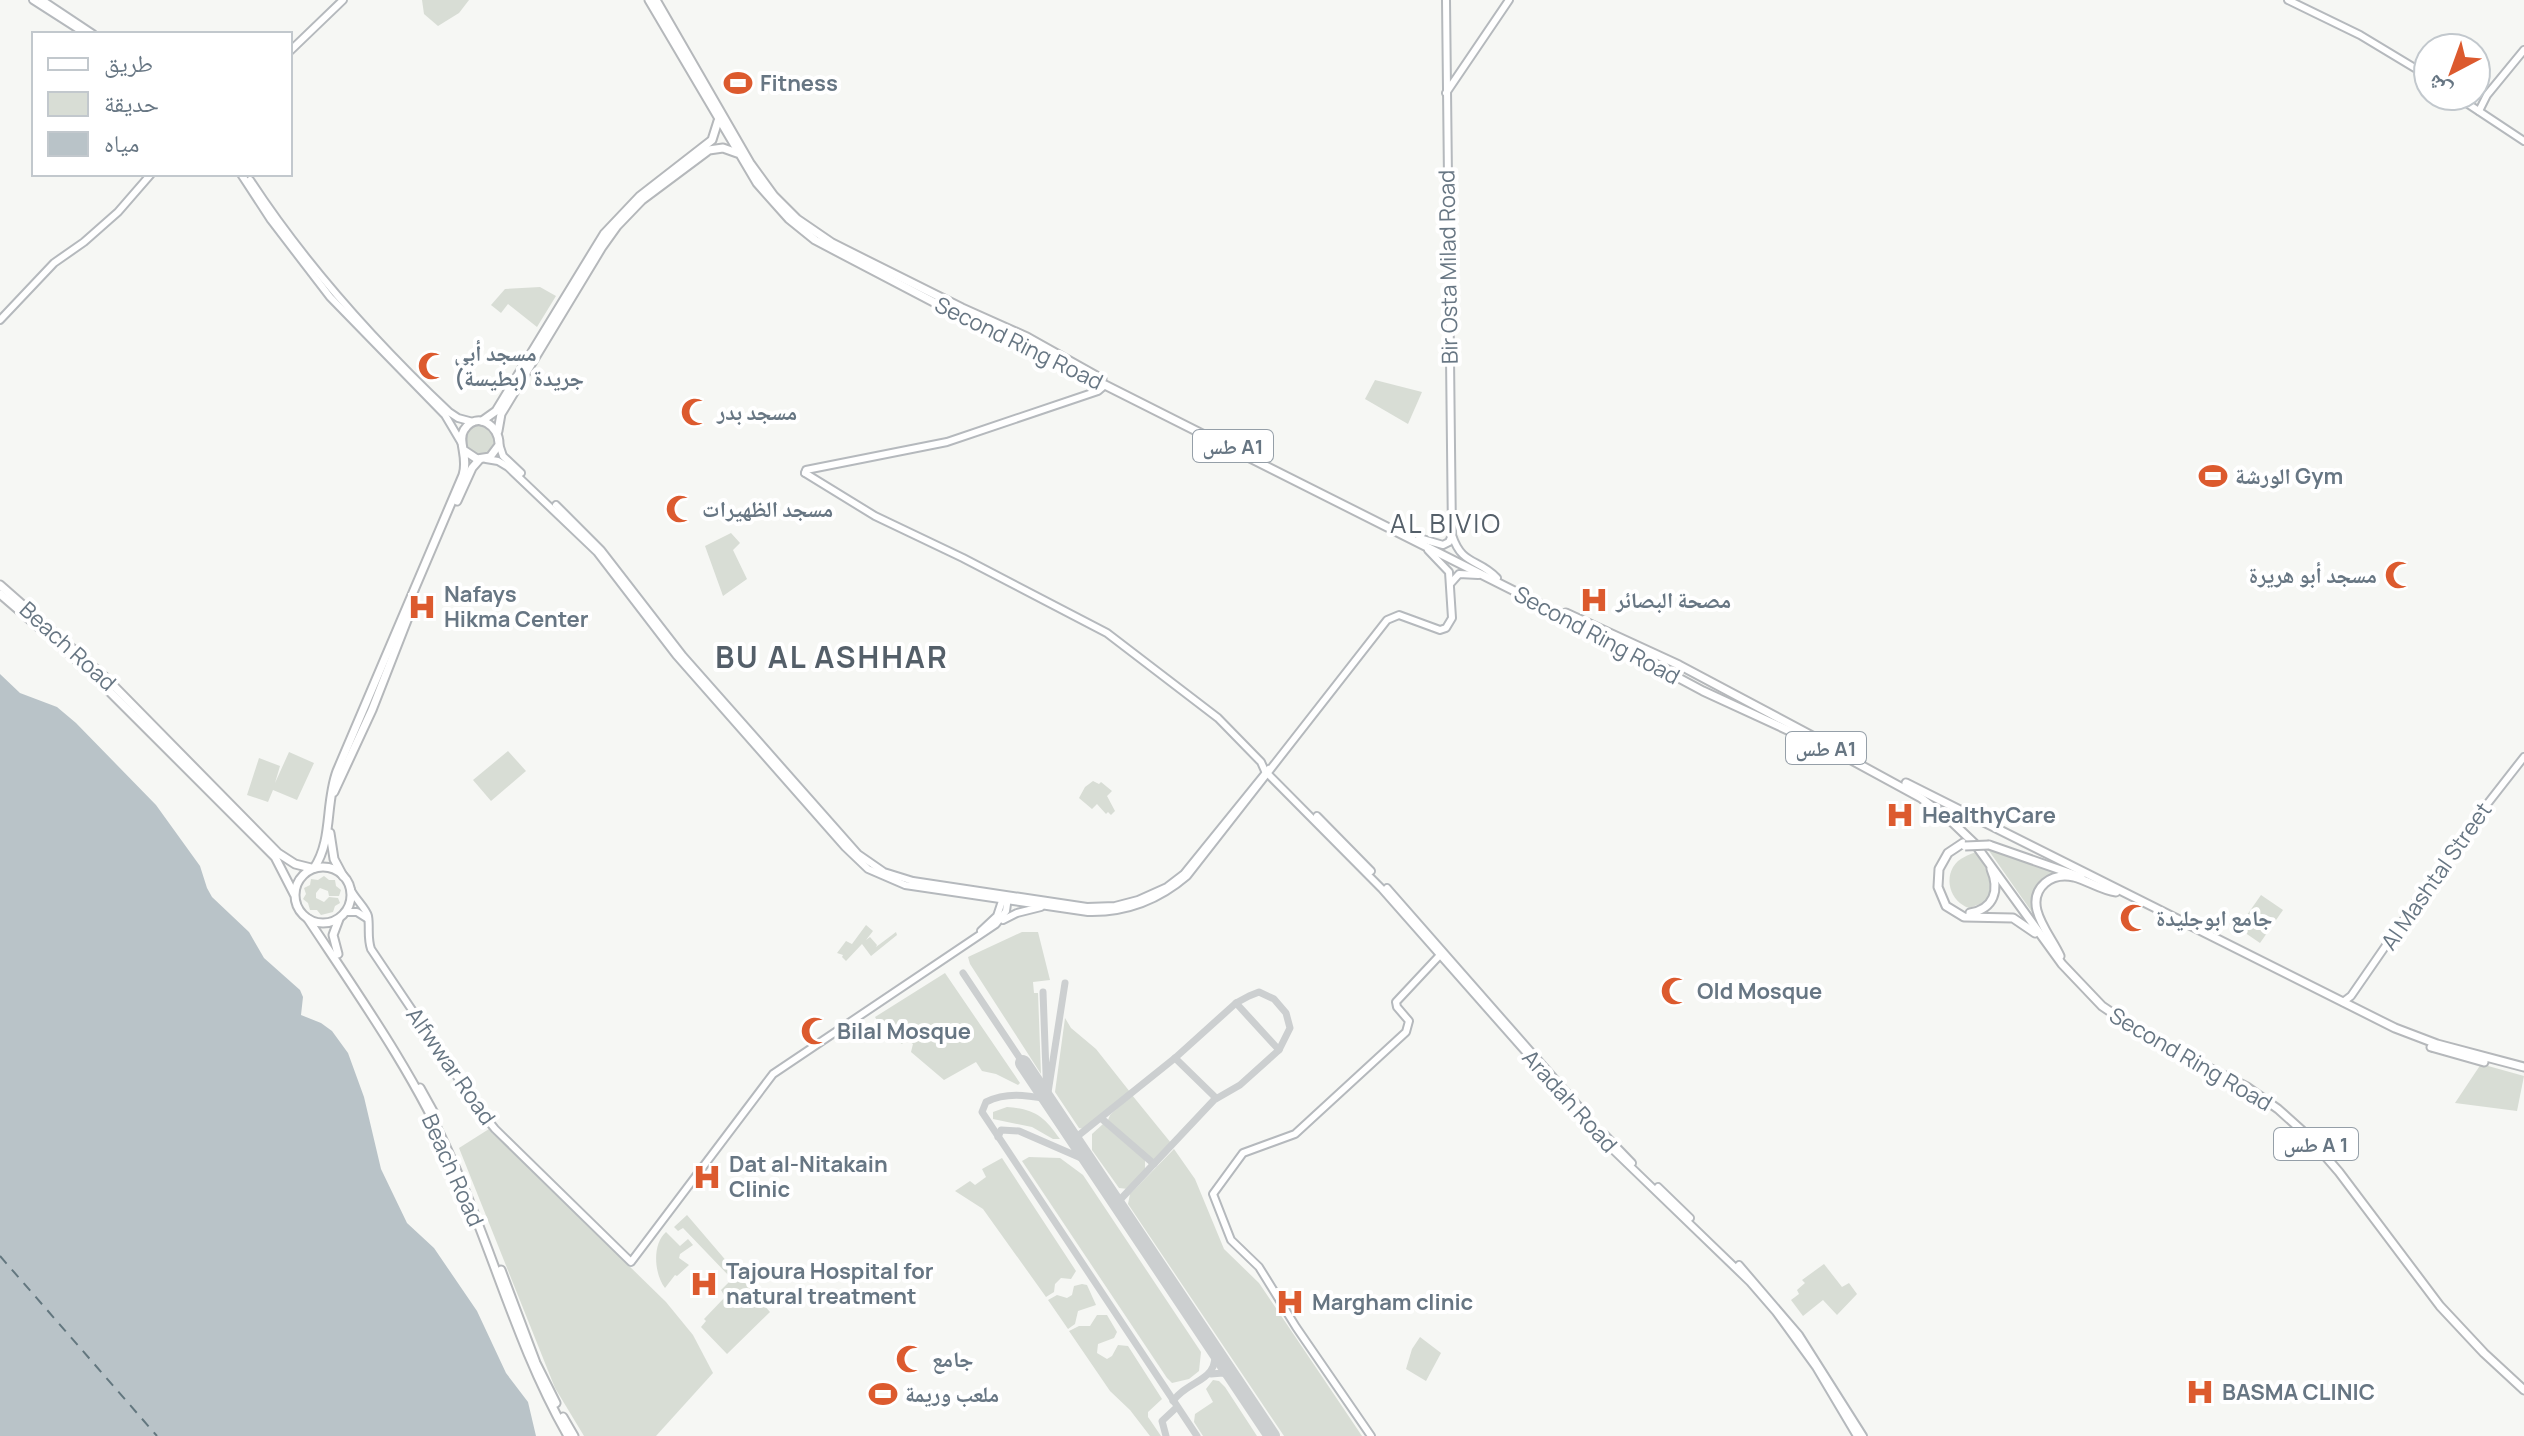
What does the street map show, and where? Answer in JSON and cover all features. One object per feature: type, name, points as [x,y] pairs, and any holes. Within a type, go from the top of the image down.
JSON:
[{"type":"highway","name":"Second Ring Road","points":[[649,0],[743,161],[774,203],[815,240],[982,326],[1842,748],[1906,783],[1951,815],[1980,843],[2058,957],[2090,996],[2117,1018],[2157,1043],[2247,1087],[2300,1128],[2339,1172],[2433,1298],[2475,1343],[2524,1387]]},
{"type":"highway","name":"Second Ring Road","points":[[656,0],[750,163],[784,207],[806,226],[832,243],[1027,337],[1703,691],[1930,804],[1982,845],[2058,957]]},
{"type":"highway","points":[[476,462],[335,791],[330,842],[334,859],[350,888],[350,904],[342,916],[323,923],[308,919],[298,908],[294,894],[302,875],[312,868],[325,846],[329,797],[337,771],[420,580],[476,462],[495,452],[499,438],[495,419],[609,237],[642,200],[696,156],[714,137],[718,128],[717,115]]},
{"type":"highway","points":[[696,156],[723,148],[737,153],[743,161]]},
{"type":"highway","points":[[962,308],[1016,335],[1016,338],[1014,340],[982,326]]},
{"type":"highway","points":[[1059,364],[1037,352],[1036,348],[1078,366]]},
{"type":"highway","points":[[476,462],[461,443],[465,428],[495,419]]},
{"type":"highway","points":[[479,422],[490,424],[499,438]]},
{"type":"highway","points":[[465,451],[476,462]]},
{"type":"highway","name":"Beach Road","points":[[0,585],[108,680],[278,853],[295,864],[312,868]]},
{"type":"highway","name":"Beach Road","points":[[0,594],[93,675],[275,857],[294,894]]},
{"type":"highway","points":[[1569,619],[1675,673],[1691,677],[1660,658]]},
{"type":"highway","points":[[1753,714],[1713,692],[1712,687],[1758,706]]},
{"type":"highway","points":[[1906,783],[2346,1004],[2412,1035],[2461,1053]]},
{"type":"highway","points":[[2058,957],[2020,921],[2001,915],[1964,917],[1946,906],[1938,890],[1938,872],[1946,856],[1964,845],[1982,845],[2070,866]]},
{"type":"highway","points":[[1964,845],[1949,858],[1941,881],[1947,902],[1963,912],[1981,910],[1995,895],[1994,875],[1982,845]]},
{"type":"highway","points":[[1982,845],[2044,862],[2116,892],[2394,1032],[2524,1070]]},
{"type":"highway","points":[[312,868],[335,869],[343,876]]},
{"type":"highway","points":[[2058,957],[2036,909],[2036,897],[2041,886],[2051,879],[2066,876],[2116,892]]},
{"type":"highway","name":"Beach Road","points":[[342,916],[333,935],[336,951],[443,1129],[466,1180],[536,1363],[571,1436]]},
{"type":"highway","name":"Beach Road","points":[[308,919],[373,1019],[438,1129],[462,1181],[528,1357],[571,1436]]},
{"type":"main road","points":[[33,0],[83,32]]},
{"type":"main road","points":[[42,0],[90,32]]},
{"type":"main road","points":[[292,46],[341,0]]},
{"type":"main road","name":"Bir Osta Milad Road","points":[[1446,0],[1452,535]]},
{"type":"main road","points":[[1446,93],[1509,0]]},
{"type":"main road","points":[[2288,0],[2360,35],[2412,66]]},
{"type":"main road","points":[[2492,89],[2524,50]]},
{"type":"main road","points":[[2483,112],[2524,140]]},
{"type":"main road","points":[[0,318],[54,263],[86,241],[118,212],[147,176]]},
{"type":"main road","points":[[244,176],[360,323],[449,412],[464,420],[479,422]]},
{"type":"main road","points":[[244,176],[271,220],[330,297],[445,415],[455,427],[461,443]]},
{"type":"main road","name":"Aradah Road","points":[[1105,385],[1098,391],[947,442],[806,470],[805,473],[871,514],[1107,633],[1218,718],[1419,927],[1440,955],[1487,1004],[1606,1143],[1730,1262],[1767,1302],[1816,1367],[1860,1436]]},
{"type":"main road","points":[[499,438],[506,459],[601,550],[683,656],[860,856],[892,876],[1047,906],[1088,912],[1115,911],[1169,891],[1196,868],[1257,785]]},
{"type":"main road","points":[[476,462],[498,461],[508,467],[586,540],[676,655],[856,859],[878,874],[905,885],[1097,907],[1122,905],[1151,895],[1180,878],[1269,771],[1387,620],[1399,615],[1440,630],[1449,626],[1451,583],[1444,565],[1421,542]]},
{"type":"main road","points":[[1421,542],[1443,545],[1449,542],[1452,535]]},
{"type":"main road","points":[[1452,535],[1460,554],[1488,569],[1497,578]]},
{"type":"main road","points":[[1451,583],[1459,574],[1484,577]]},
{"type":"main road","name":"Al Mashtal Street","points":[[2346,1004],[2456,843],[2524,757]]},
{"type":"main road","name":"Alfwwar Road","points":[[350,888],[356,901],[367,912],[371,949],[486,1120],[631,1262],[773,1074],[978,935]]},
{"type":"main road","points":[[996,924],[1003,916],[1006,898]]},
{"type":"main road","points":[[978,935],[997,916],[1006,898]]},
{"type":"main road","points":[[978,935],[1017,913],[1047,906]]},
{"type":"main road","points":[[342,916],[357,912],[368,919]]},
{"type":"main road","points":[[1419,927],[1487,1004]]},
{"type":"main road","points":[[1371,1436],[1259,1267],[1231,1240],[1213,1194],[1243,1153],[1295,1134],[1406,1032],[1409,1021],[1396,1002],[1440,955]]},
{"type":"green space","points":[[422,0],[469,0],[459,13],[438,26],[424,14]]},
{"type":"green space","points":[[540,287],[556,296],[537,327],[508,304],[501,313],[491,305],[505,289]]},
{"type":"green space","points":[[1375,380],[1422,392],[1408,424],[1365,399]]},
{"type":"green space","points":[[480,424],[491,429],[496,440],[491,451],[480,456],[469,451],[464,440],[469,429]]},
{"type":"green space","points":[[731,533],[740,543],[733,550],[747,579],[723,596],[705,546]]},
{"type":"green space","points":[[508,751],[526,771],[491,801],[473,780]]},
{"type":"green space","points":[[289,752],[314,763],[297,800],[273,790],[268,802],[247,795],[259,758],[280,766],[275,783]]},
{"type":"green space","points":[[1093,781],[1101,782],[1112,791],[1107,796],[1115,811],[1111,815],[1097,804],[1092,809],[1079,798]]},
{"type":"green space","points":[[1987,848],[2067,875],[2038,889],[2039,922]]},
{"type":"green space","points":[[1976,852],[1988,869],[1991,887],[1988,901],[1969,908],[1957,900],[1949,881],[1958,861]]},
{"type":"green space","points":[[324,876],[335,880],[341,890],[339,896],[329,896],[328,891],[320,888],[316,898],[324,902],[329,897],[338,898],[340,903],[333,912],[321,915],[317,910],[310,910],[303,899],[306,894],[304,888],[310,885],[311,879],[318,880]]},
{"type":"green space","points":[[2261,895],[2283,910],[2260,943],[2238,928]]},
{"type":"green space","points":[[866,925],[873,931],[866,940],[870,937],[876,947],[896,932],[897,935],[871,956],[862,944],[846,961],[843,955],[837,953],[846,941],[852,944]]},
{"type":"green space","points":[[1022,932],[1038,932],[1050,980],[1033,982],[1034,993],[1038,993],[1041,1074],[968,957]]},
{"type":"green space","points":[[945,973],[1020,1083],[1018,1085],[982,1071],[976,1062],[944,1080],[911,1052],[913,1044],[906,1039],[902,1044],[882,1030],[875,1017]]},
{"type":"green space","points":[[1065,1018],[1071,1028],[1096,1049],[1130,1092],[1084,1129],[1079,1128],[1055,1092]]},
{"type":"green space","points":[[2481,1064],[2524,1076],[2517,1111],[2455,1103]]},
{"type":"green space","points":[[1132,1095],[1171,1143],[1155,1159],[1150,1159],[1108,1120]]},
{"type":"green space","points":[[1007,1107],[1038,1115],[1060,1139],[1053,1139],[1032,1127],[993,1119],[993,1112]]},
{"type":"green space","points":[[1103,1124],[1145,1160],[1145,1171],[1128,1189],[1119,1188],[1092,1150],[1092,1134]]},
{"type":"green space","points":[[489,1129],[666,1302],[693,1335],[713,1373],[656,1436],[584,1436],[555,1388],[459,1148]]},
{"type":"green space","points":[[1174,1149],[1195,1179],[1224,1249],[1259,1283],[1362,1436],[1284,1436],[1128,1204],[1130,1194]]},
{"type":"green space","points":[[1029,1157],[1060,1158],[1083,1175],[1201,1352],[1199,1371],[1189,1379],[1172,1383],[1167,1378],[1022,1161]]},
{"type":"green space","points":[[1002,1158],[1076,1271],[1071,1279],[1061,1278],[1055,1284],[1054,1292],[1046,1297],[983,1209],[955,1191],[970,1181],[975,1185],[986,1177],[982,1169]]},
{"type":"green space","points":[[687,1215],[770,1312],[727,1354],[701,1327],[706,1321],[704,1319],[725,1297],[721,1290],[730,1277],[683,1228],[678,1231],[674,1227]]},
{"type":"green space","points":[[666,1232],[680,1246],[688,1239],[693,1245],[679,1258],[689,1265],[675,1275],[665,1288],[656,1259],[658,1244]]},
{"type":"green space","points":[[1824,1264],[1842,1287],[1849,1283],[1857,1294],[1837,1315],[1823,1300],[1803,1316],[1791,1300],[1799,1294],[1797,1290],[1805,1283],[1802,1280]]},
{"type":"green space","points":[[1087,1285],[1096,1305],[1078,1311],[1075,1324],[1068,1329],[1048,1300],[1057,1295],[1067,1298],[1072,1295],[1074,1286]]},
{"type":"green space","points":[[1097,1315],[1107,1315],[1117,1332],[1114,1338],[1098,1344],[1097,1353],[1107,1359],[1118,1345],[1128,1346],[1162,1399],[1148,1412],[1161,1436],[1150,1436],[1110,1391],[1069,1331],[1079,1326],[1090,1326]]},
{"type":"green space","points":[[1420,1337],[1441,1353],[1426,1381],[1406,1369],[1412,1349]]},
{"type":"green space","points":[[1213,1380],[1225,1387],[1257,1436],[1203,1436],[1194,1422],[1195,1414],[1213,1402],[1206,1389]]},
{"type":"water","points":[[0,674],[20,693],[57,707],[156,805],[200,866],[212,897],[249,932],[264,958],[300,990],[303,997],[301,1015],[332,1031],[348,1053],[364,1097],[381,1169],[407,1223],[434,1248],[477,1311],[506,1373],[528,1402],[536,1436],[0,1436]]},
{"type":"ferry route","points":[[0,1256],[157,1436]]},
{"type":"taxiway","points":[[963,973],[1023,1063]]},
{"type":"taxiway","points":[[1043,992],[1047,1099],[1065,983]]},
{"type":"taxiway","points":[[1074,1139],[1175,1058],[1236,1003],[1259,992],[1274,999],[1286,1013],[1290,1028],[1279,1050],[1240,1085],[1214,1100],[1117,1203]]},
{"type":"taxiway","points":[[1236,1003],[1279,1050]]},
{"type":"taxiway","points":[[1175,1058],[1216,1098]]},
{"type":"taxiway","points":[[1047,1099],[1001,1097],[986,1102],[982,1112],[1197,1436]]},
{"type":"taxiway","points":[[1102,1119],[1154,1164]]},
{"type":"taxiway","points":[[998,1137],[1001,1130],[1019,1131],[1088,1161]]},
{"type":"taxiway","points":[[1173,1401],[1213,1368],[1214,1348]]},
{"type":"taxiway","points":[[1211,1374],[1223,1373],[1234,1379]]},
{"type":"taxiway","points":[[1166,1436],[1162,1421],[1177,1407]]},
{"type":"runway","points":[[1023,1063],[1272,1436]]},
{"type":"place","name":"Fitness","points":[[738,83]]},
{"type":"place","name":"مسجد أبي جريدة (بطيسة)","points":[[432,366]]},
{"type":"place","name":"مسجد بدر","points":[[695,412]]},
{"type":"place","name":"الورشة Gym","points":[[2213,476]]},
{"type":"place","name":"مسجد الظهيرات","points":[[680,509]]},
{"type":"place","name":"مسجد أبو هريرة","points":[[2399,575]]},
{"type":"place","name":"مصحة البصائر","points":[[1594,600]]},
{"type":"place","name":"Nafays Hikma Center","points":[[422,607]]},
{"type":"place","name":"HealthyCare","points":[[1900,815]]},
{"type":"place","name":"جامع ابوجليدة","points":[[2134,918]]},
{"type":"place","name":"Old Mosque","points":[[1675,991]]},
{"type":"place","name":"Bilal Mosque","points":[[815,1031]]},
{"type":"place","name":"Dat al-Nitakain Clinic","points":[[707,1177]]},
{"type":"place","name":"Tajoura Hospital for natural treatment","points":[[704,1284]]},
{"type":"place","name":"Margham clinic","points":[[1290,1302]]},
{"type":"place","name":"جامع","points":[[910,1359]]},
{"type":"place","name":"BASMA CLINIC","points":[[2200,1392]]},
{"type":"place","name":"ملعب وريمة","points":[[883,1394]]},
{"type":"district","name":"AL BIVIO","points":[[1446,523]]},
{"type":"district","name":"BU AL ASHHAR","points":[[832,656]]}]
